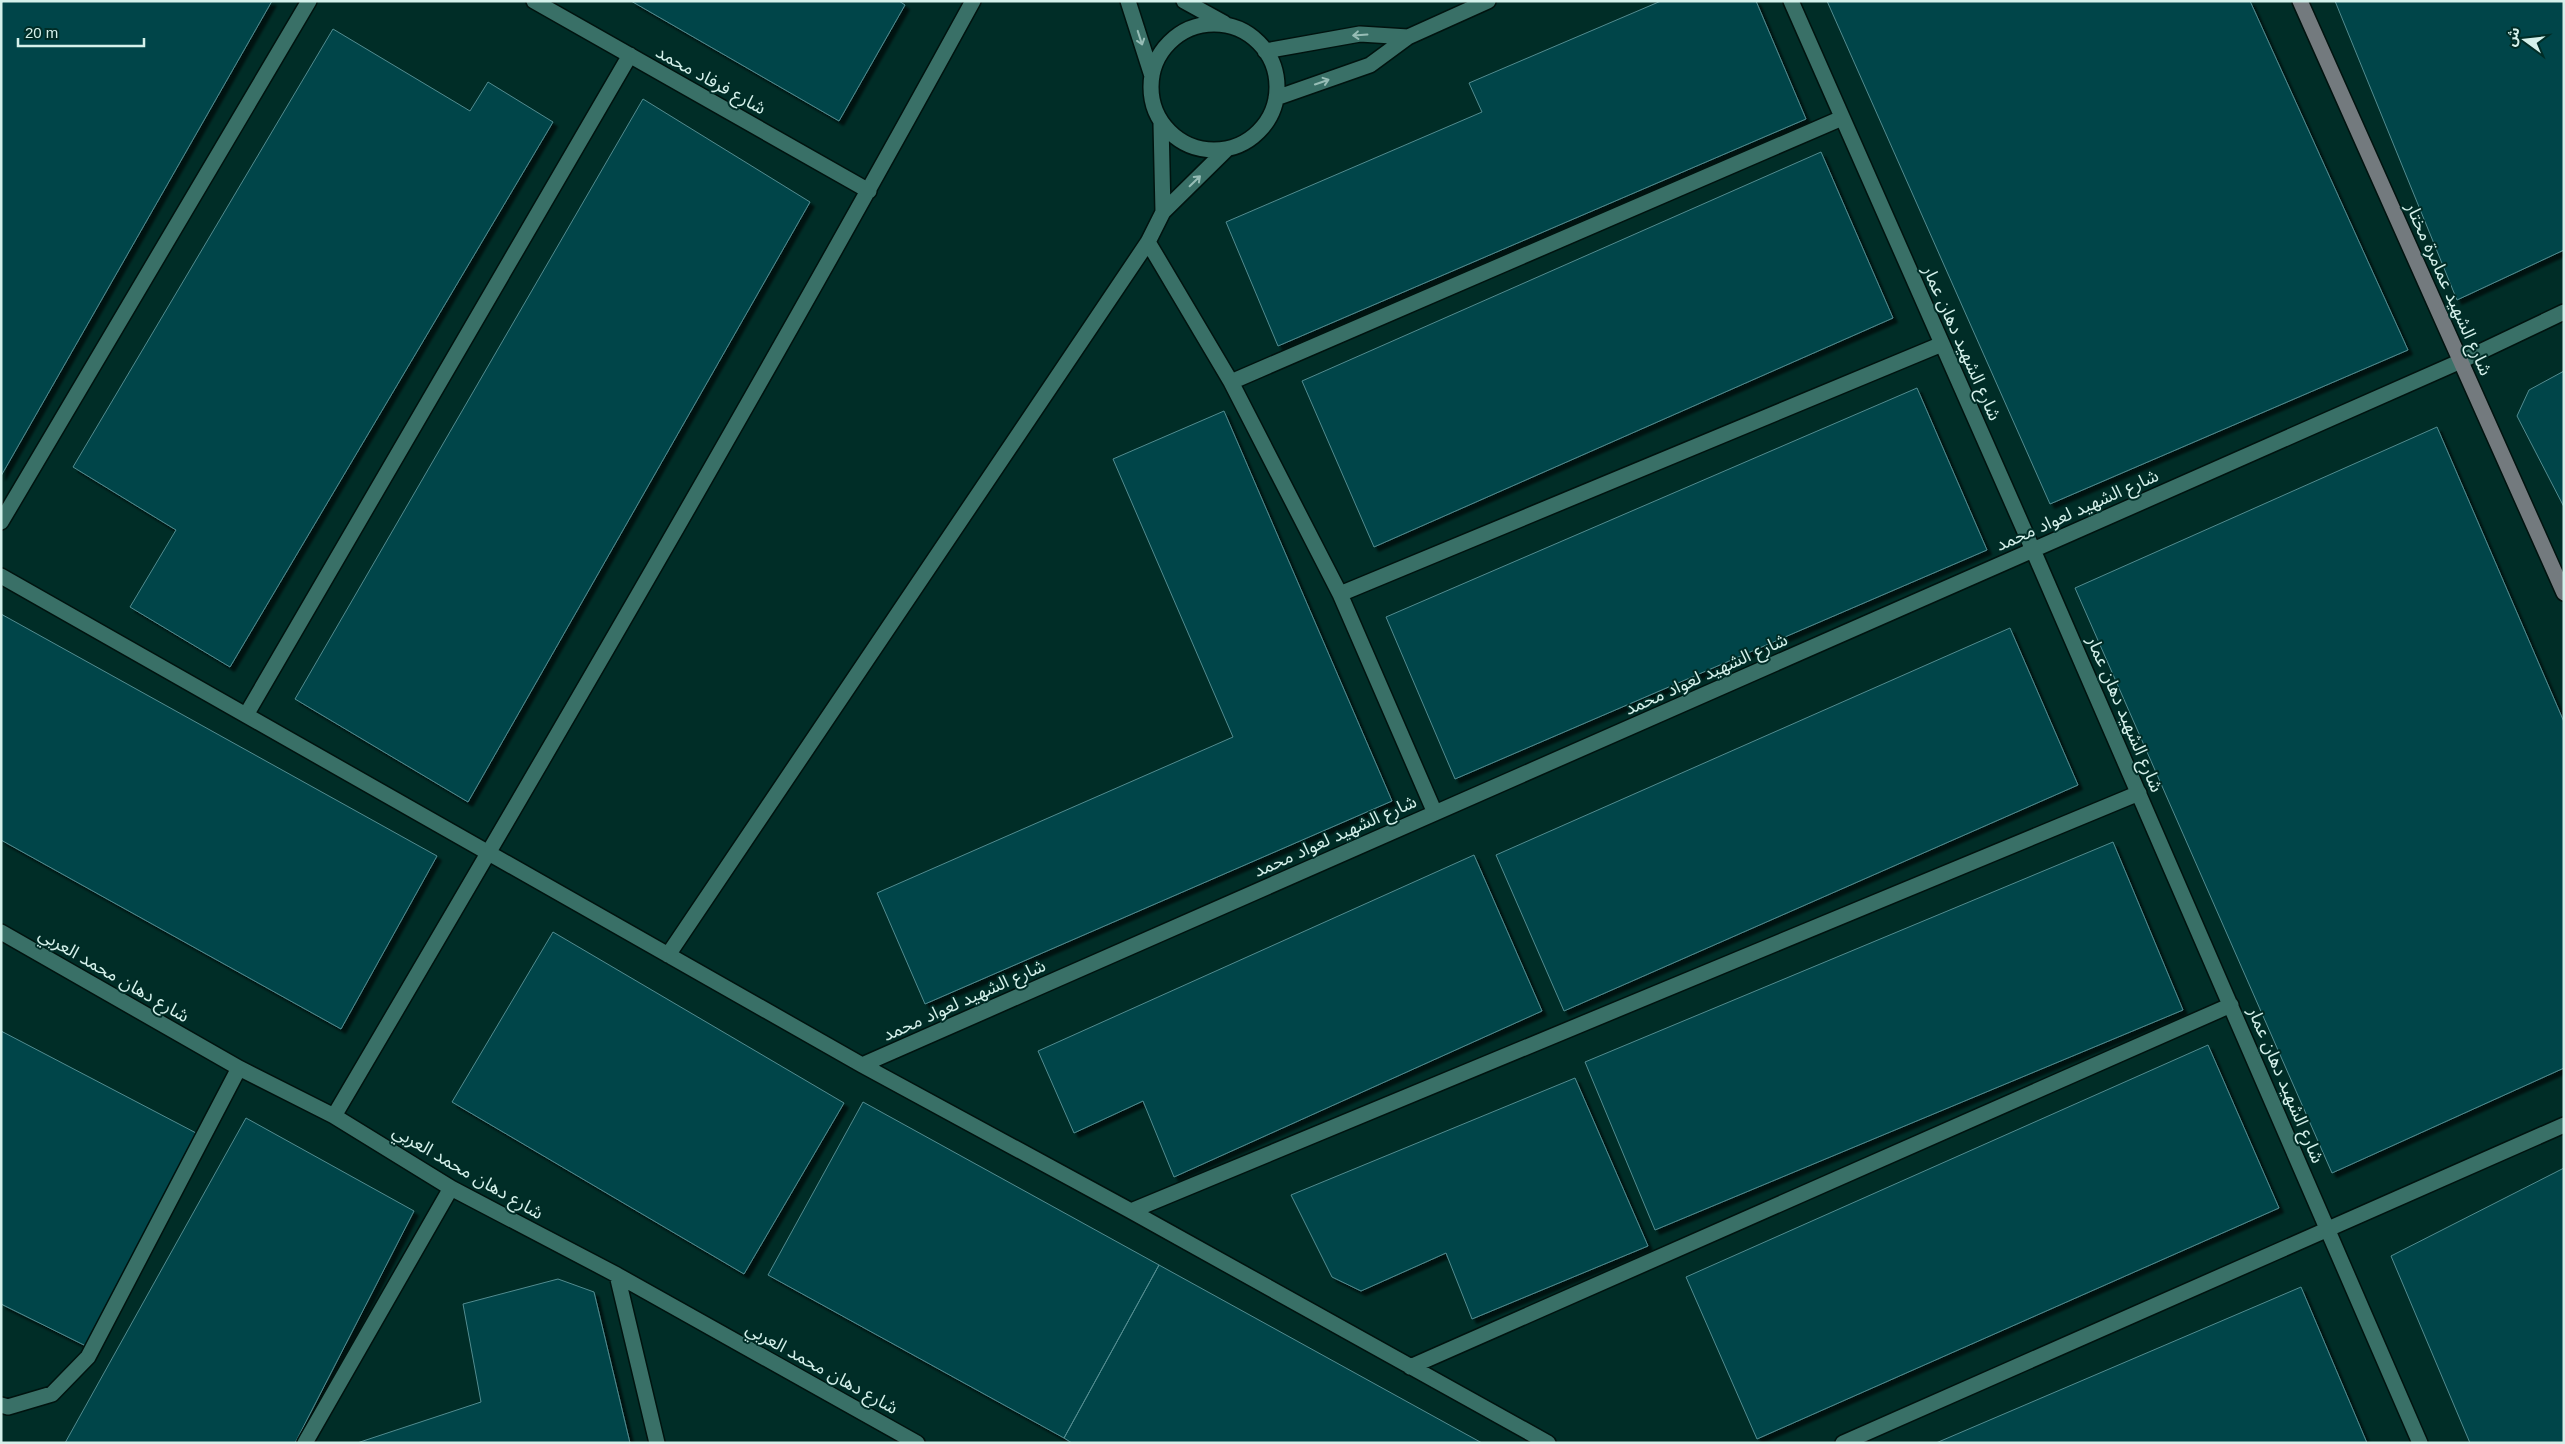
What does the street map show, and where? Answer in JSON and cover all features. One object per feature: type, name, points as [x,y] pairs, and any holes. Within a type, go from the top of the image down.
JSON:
[{"type":"street","points":[[1,522],[309,1]]},
{"type":"street","name":"شارع فرفاد محمد","points":[[534,1],[869,191]]},
{"type":"street","points":[[334,1116],[489,852],[869,191],[973,1]]},
{"type":"street","points":[[1128,1],[1152,76],[1152,100],[1162,123],[1179,140],[1202,150],[1227,149]]},
{"type":"street","points":[[668,955],[1148,242],[1163,212],[1227,149],[1250,139],[1267,121],[1276,98],[1275,73],[1265,50],[1248,33],[1225,24],[1184,1]]},
{"type":"street","points":[[1276,98],[1370,65],[1408,37],[1488,1]]},
{"type":"street","name":"شارع الشهيد دهان عمار","points":[[1791,1],[2139,793],[2420,1443]]},
{"type":"street","name":"شارع الشهيد عمامرة مختار","points":[[2300,1],[2564,593]]},
{"type":"street","points":[[1152,76],[1161,53],[1178,35],[1200,25],[1225,24]]},
{"type":"street","points":[[1265,50],[1360,34],[1408,37]]},
{"type":"street","points":[[246,715],[630,55]]},
{"type":"street","points":[[1231,382],[1842,118]]},
{"type":"street","points":[[1162,123],[1163,212]]},
{"type":"street","points":[[1148,242],[1231,382],[1340,594],[1435,813]]},
{"type":"street","name":"شارع الشهيد لعواد محمد","points":[[862,1065],[2461,361],[2564,312]]},
{"type":"street","points":[[1340,594],[1942,344]]},
{"type":"street","points":[[1,576],[862,1065],[1131,1211],[1548,1443]]},
{"type":"street","points":[[1131,1211],[2139,793]]},
{"type":"street","name":"شارع دهان محمد العربي","points":[[1,932],[239,1068],[334,1116],[451,1188],[617,1275],[917,1443]]},
{"type":"street","points":[[1410,1367],[2231,1005]]},
{"type":"street","points":[[1,1405],[8,1407],[52,1394],[88,1357],[239,1068]]},
{"type":"street","points":[[1844,1443],[2328,1231],[2564,1125]]},
{"type":"street","points":[[305,1443],[451,1188]]},
{"type":"street","points":[[617,1275],[657,1443]]},
{"type":"building","points":[[3,1],[272,1],[1,476],[1,4]]},
{"type":"building","points":[[631,1],[899,1],[905,5],[839,121]]},
{"type":"building","points":[[1661,1],[1756,1],[1806,119],[1278,346],[1226,222],[1482,112],[1469,83]]},
{"type":"building","points":[[1827,1],[2250,1],[2408,350],[2050,504]]},
{"type":"building","points":[[2335,1],[2564,1],[2564,250],[2457,300]]},
{"type":"building","points":[[333,29],[470,111],[488,82],[553,122],[230,667],[130,607],[176,530],[73,467]]},
{"type":"building","points":[[643,99],[810,202],[468,802],[295,699]]},
{"type":"building","points":[[1821,152],[1893,318],[1374,547],[1302,381]]},
{"type":"building","points":[[2564,371],[2564,507],[2517,416],[2529,390]]},
{"type":"building","points":[[1917,388],[1987,550],[1455,779],[1386,617]]},
{"type":"building","points":[[1224,411],[1392,801],[925,1004],[877,893],[1233,737],[1113,459]]},
{"type":"building","points":[[2437,427],[2564,722],[2564,1068],[2332,1173],[2075,588]]},
{"type":"building","points":[[1,614],[437,856],[341,1029],[1,840]]},
{"type":"building","points":[[2010,628],[2078,785],[1564,1011],[1496,855]]},
{"type":"building","points":[[2113,842],[2183,1010],[1655,1230],[1585,1062]]},
{"type":"building","points":[[1474,855],[1542,1011],[1174,1177],[1143,1101],[1074,1133],[1038,1051]]},
{"type":"building","points":[[553,932],[844,1103],[744,1274],[452,1102]]},
{"type":"building","points":[[1,1031],[198,1134],[86,1346],[1,1304]]},
{"type":"building","points":[[2208,1045],[2279,1208],[1757,1439],[1686,1277]]},
{"type":"building","points":[[1575,1078],[1648,1246],[1472,1319],[1446,1253],[1361,1291],[1332,1277],[1291,1195]]},
{"type":"building","points":[[863,1102],[1159,1265],[1064,1438],[768,1275]]},
{"type":"building","points":[[246,1118],[414,1211],[295,1443],[65,1443]]},
{"type":"building","points":[[2564,1168],[2564,1443],[2470,1443],[2391,1256]]},
{"type":"building","points":[[1159,1265],[1482,1443],[1072,1443],[1064,1438]]},
{"type":"building","points":[[558,1279],[594,1292],[630,1443],[357,1443],[481,1402],[463,1304]]},
{"type":"building","points":[[2301,1287],[2367,1443],[1936,1443]]}]
